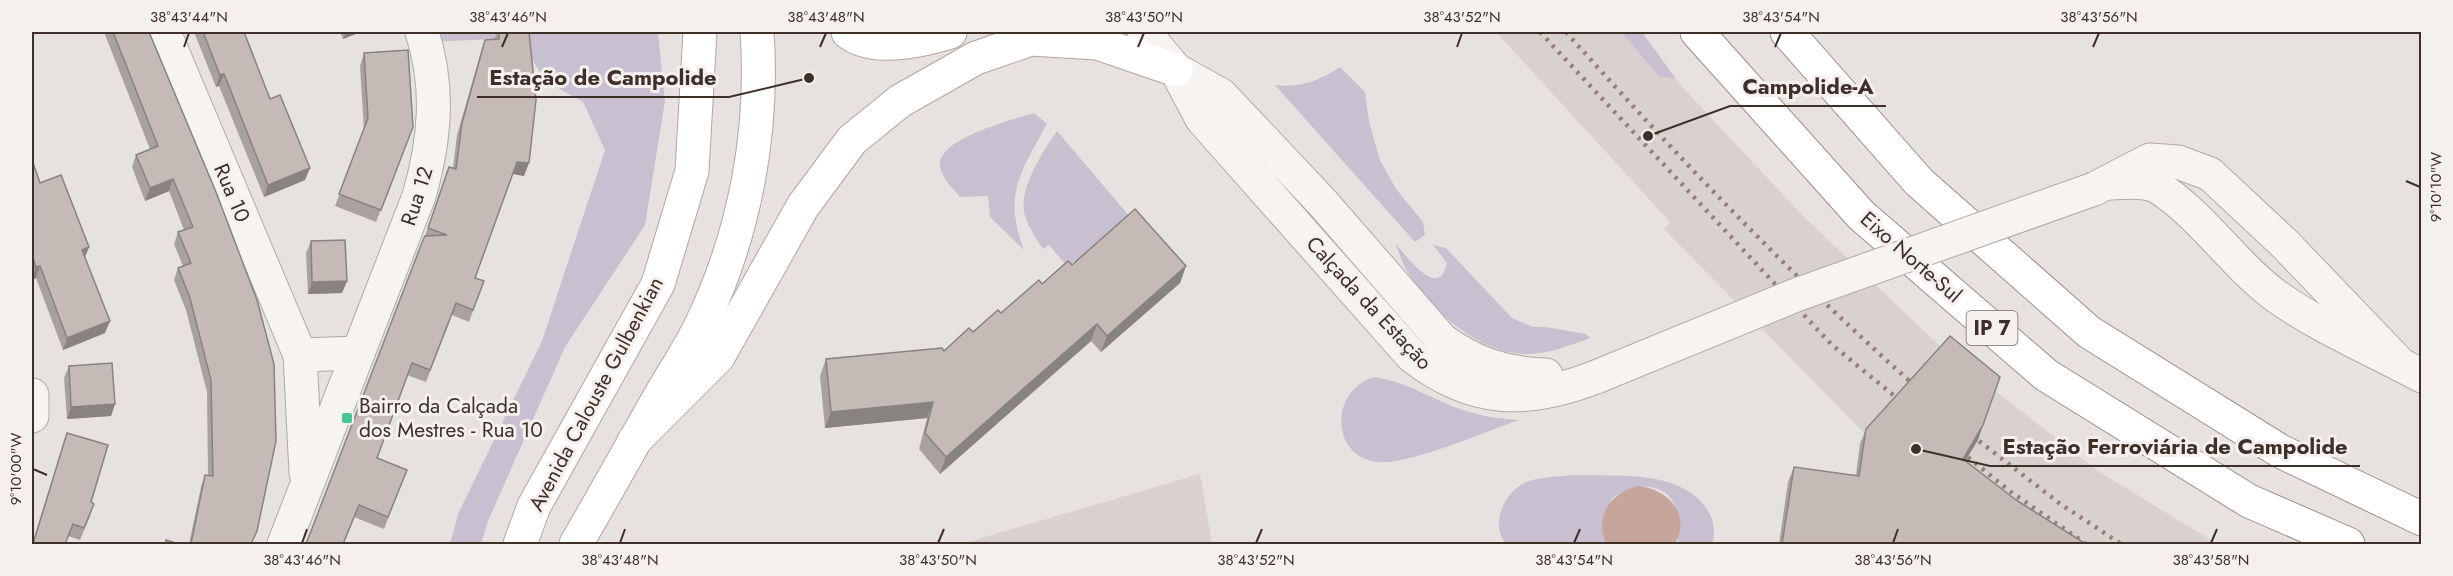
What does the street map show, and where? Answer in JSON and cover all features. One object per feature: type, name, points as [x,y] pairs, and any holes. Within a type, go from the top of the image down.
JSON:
[{"type":"main road","name":"Avenida Calouste Gulbenkian","points":[[520,544],[534,506],[658,284],[692,171],[700,32]]},
{"type":"main road","points":[[576,544],[701,324],[724,270],[738,222],[755,145],[760,75],[757,32]]},
{"type":"main road","points":[[848,32],[858,39],[906,43],[950,32]]},
{"type":"main road","name":"Eixo Norte-Sul","points":[[1697,32],[1861,215],[2046,375],[2249,501],[2348,544]]},
{"type":"main road","name":"IP 7","points":[[1787,32],[1919,182],[2089,332],[2280,451],[2421,519]]},
{"type":"main road","points":[[634,441],[718,357],[803,206],[852,140],[900,101],[976,58],[1036,35],[1097,43],[1176,70]]},
{"type":"street","name":"Rua 10","points":[[164,32],[300,355],[307,485]]},
{"type":"street","name":"Rua 12","points":[[358,353],[419,196],[428,163],[433,129],[434,95],[431,60],[422,32]]},
{"type":"street","name":"Calçada da Estação","points":[[1144,32],[1176,70],[1202,119],[1412,356],[1436,375],[1459,385],[1491,393],[1543,394],[1596,377],[1796,295],[2100,186]]},
{"type":"street","points":[[2100,186],[2150,160],[2178,162],[2210,174],[2285,244],[2411,371]]},
{"type":"street","points":[[2100,186],[2144,182],[2156,186],[2204,226],[2242,268],[2277,296],[2411,371]]},
{"type":"street","name":"Rua 10","points":[[284,544],[358,353]]},
{"type":"street","points":[[300,355],[358,353]]},
{"type":"street","points":[[32,395],[32,416]]},
{"type":"shaded area","points":[[428,32],[658,32],[665,101],[645,225],[565,347],[488,521],[481,544],[450,544],[458,514],[542,341],[605,150],[583,102],[547,82],[517,38],[430,42]]},
{"type":"shaded area","points":[[1496,32],[1631,32],[1802,215],[1945,351],[2095,469],[2217,544],[1779,544],[1853,491],[1860,444],[1867,436],[1664,229],[1670,222]]},
{"type":"shaded area","points":[[1621,32],[1642,32],[1676,79],[1659,76]]},
{"type":"shaded area","points":[[1340,67],[1365,92],[1369,122],[1380,160],[1396,189],[1423,222],[1425,235],[1415,242],[1275,85],[1309,82]]},
{"type":"shaded area","points":[[1034,113],[1047,124],[1022,171],[1015,199],[1018,231],[1024,250],[990,217],[988,196],[960,197],[945,178],[940,165],[942,156],[963,139],[995,125]]},
{"type":"shaded area","points":[[1057,131],[1131,218],[1078,266],[1074,261],[1068,267],[1049,245],[1043,249],[1025,216],[1025,195],[1028,183]]},
{"type":"shaded area","points":[[1395,243],[1422,272],[1437,278],[1443,274],[1447,263],[1433,245],[1446,248],[1512,318],[1533,327],[1586,334],[1590,338],[1555,350],[1532,354],[1513,353],[1478,340],[1461,330],[1431,303],[1408,273]]},
{"type":"shaded area","points":[[1374,377],[1397,382],[1470,412],[1519,420],[1407,459],[1377,462],[1362,457],[1351,448],[1344,436],[1341,422],[1343,408],[1349,395],[1360,384]]},
{"type":"shaded area","points":[[1200,474],[1212,544],[961,544]]},
{"type":"shaded area","points":[[1571,475],[1645,477],[1680,487],[1695,496],[1707,509],[1713,522],[1712,544],[1675,544],[1678,541],[1676,510],[1673,502],[1660,490],[1644,487],[1627,490],[1612,498],[1603,536],[1606,544],[1506,544],[1501,537],[1499,520],[1510,495],[1529,481]]},
{"type":"shaded area","points":[[1637,486],[1658,492],[1674,504],[1680,523],[1675,544],[1606,544],[1602,525],[1607,508],[1619,494]]},
{"type":"building","points":[[113,32],[149,32],[216,192],[257,300],[274,364],[276,441],[257,531],[251,544],[191,544],[205,475],[213,476],[211,380],[190,298],[178,268],[191,263],[178,232],[193,227],[173,179],[150,188],[136,155],[158,146]]},
{"type":"building","points":[[203,32],[244,32],[270,99],[280,95],[310,168],[268,185],[224,74],[220,75]]},
{"type":"building","points":[[499,32],[529,32],[536,100],[529,163],[517,162],[475,278],[484,281],[473,310],[456,303],[430,370],[412,363],[377,458],[407,470],[388,517],[359,505],[343,544],[306,544],[423,240],[425,236],[447,235],[428,228],[449,167],[456,169],[462,123],[485,40],[499,39]]},
{"type":"building","points":[[408,50],[413,127],[381,210],[339,194],[368,118],[364,53]]},
{"type":"building","points":[[32,160],[40,183],[61,175],[89,247],[82,250],[110,321],[67,338],[40,266],[36,267],[32,255]]},
{"type":"building","points":[[1135,209],[1186,266],[1107,336],[1097,324],[946,457],[925,433],[933,402],[831,412],[826,359],[942,348],[944,351],[969,328],[973,332],[998,310],[1001,313],[1039,280],[1042,284],[1068,261],[1072,265]]},
{"type":"building","points":[[345,240],[347,281],[312,282],[311,241]]},
{"type":"building","points":[[1950,336],[2000,377],[1983,425],[1963,459],[2016,500],[2086,544],[1782,544],[1794,467],[1859,476],[1866,429]]},
{"type":"building","points":[[112,363],[115,404],[71,407],[69,366]]},
{"type":"building","points":[[67,433],[108,445],[91,502],[94,504],[84,528],[73,524],[65,544],[33,544]]},
{"type":"building","points":[[166,540],[179,544],[165,544]]},
{"type":"railway","points":[[1540,32],[1831,344],[1908,407]]},
{"type":"railway","points":[[1566,32],[1739,218],[1829,307],[1922,392]]},
{"type":"railway","points":[[1965,430],[2059,503],[2121,544]]},
{"type":"railway","points":[[1954,446],[2011,492],[2086,544]]},
{"type":"place","name":"Estação de Campolide","points":[[809,78]]},
{"type":"place","name":"Campolide-A","points":[[1648,136]]},
{"type":"place","name":"Bairro da Calçada dos Mestres - Rua 10","points":[[347,418]]},
{"type":"place","name":"Estação Ferroviária de Campolide","points":[[1916,449]]}]
